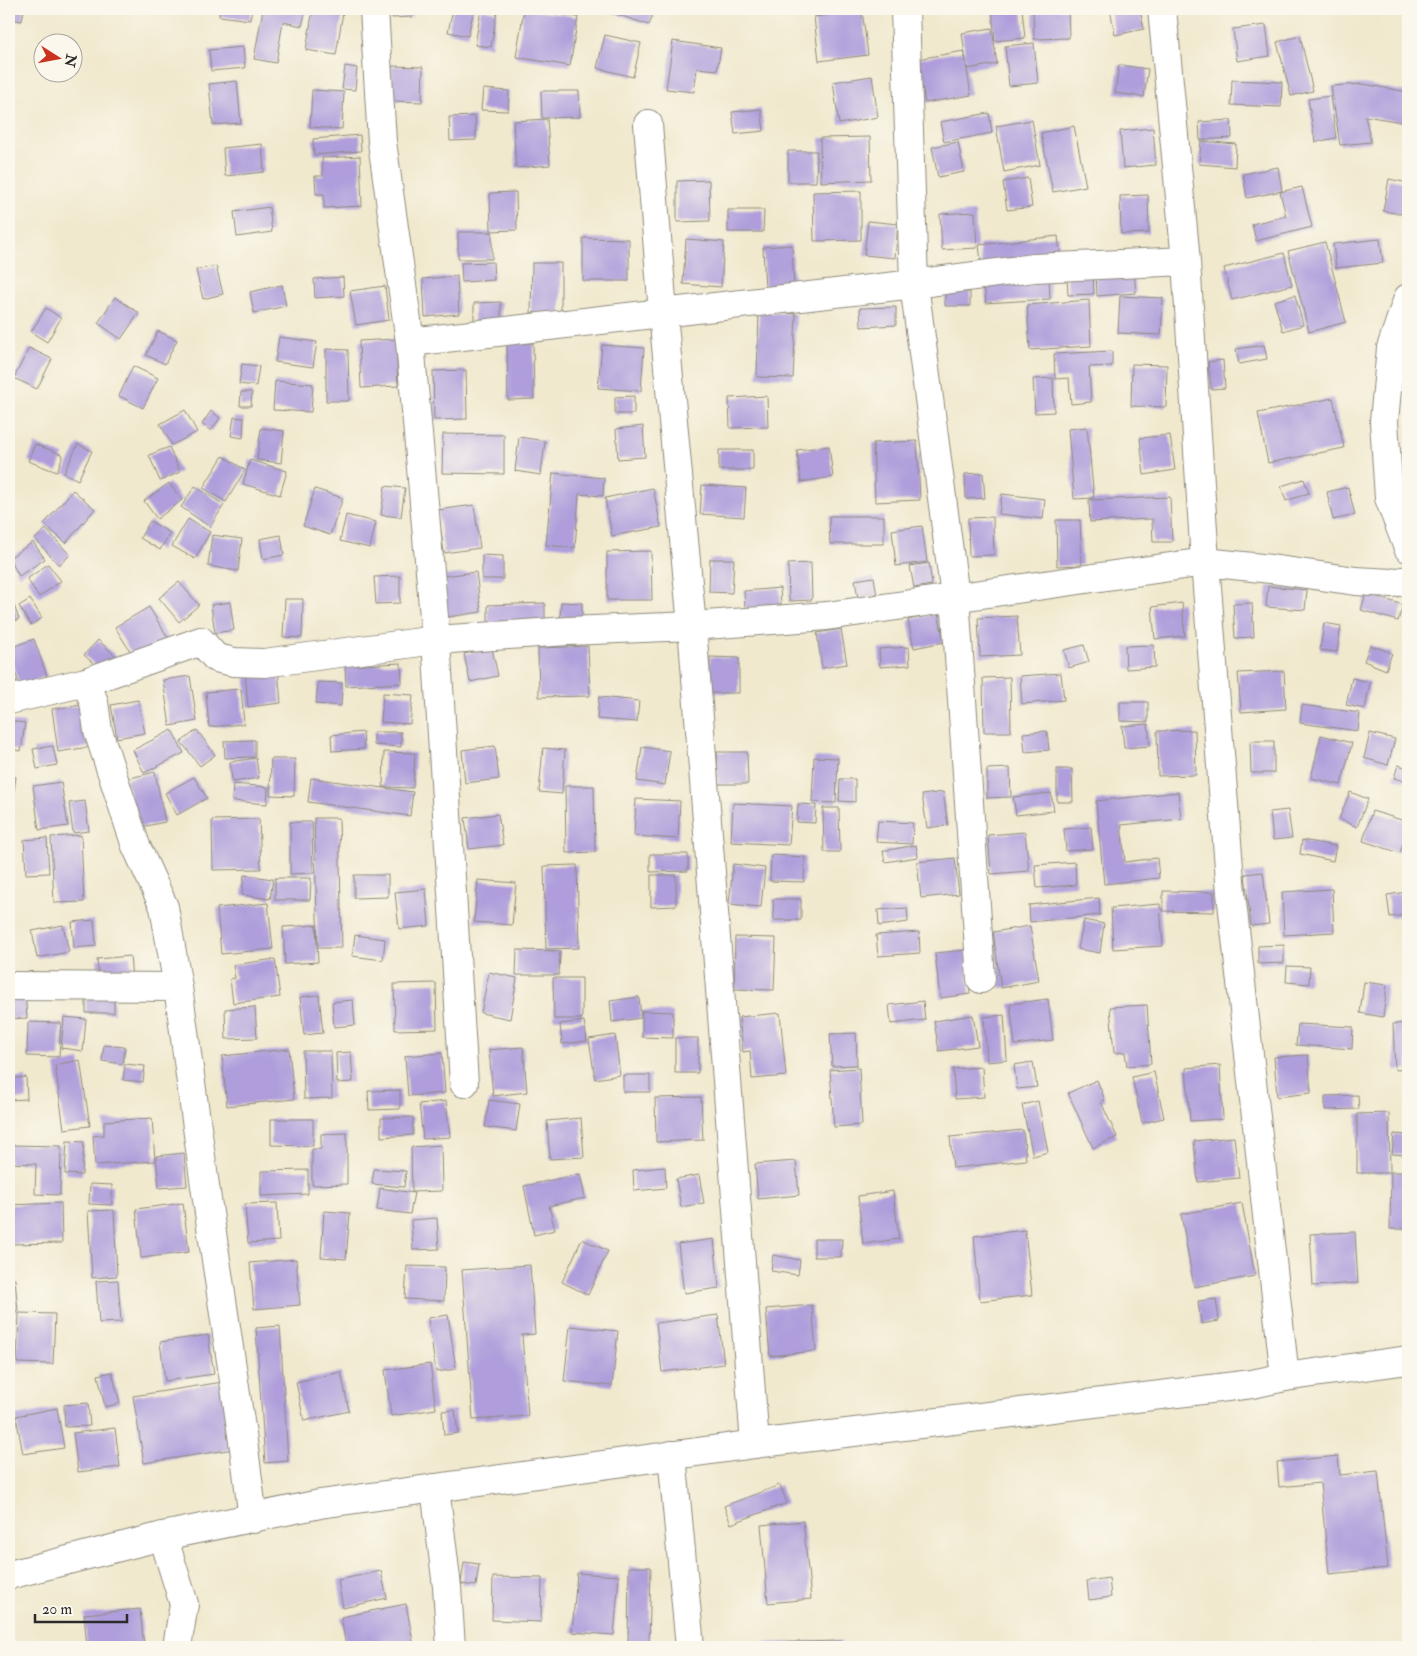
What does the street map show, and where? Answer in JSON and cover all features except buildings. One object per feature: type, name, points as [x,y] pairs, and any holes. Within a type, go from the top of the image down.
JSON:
[{"type":"street","points":[[374,9],[382,142],[410,342],[436,640],[464,1083]]},
{"type":"street","points":[[905,9],[914,284],[955,597],[981,979]]},
{"type":"street","points":[[1162,9],[1186,261],[1205,562],[1232,893],[1285,1378]]},
{"type":"street","points":[[648,124],[663,313],[692,626],[755,1444]]},
{"type":"street","points":[[410,342],[914,284],[1034,268],[1186,261]]},
{"type":"street","points":[[1408,298],[1391,348],[1384,420],[1389,498],[1408,548]]},
{"type":"street","points":[[9,700],[86,682],[201,641],[216,658],[234,662],[264,663],[436,640],[568,631],[692,626],[827,616],[1205,562],[1356,581],[1392,583],[1408,580]]},
{"type":"street","points":[[86,682],[94,702],[98,731],[136,846],[164,907],[178,987],[253,1518]]},
{"type":"street","points":[[9,986],[178,987]]},
{"type":"street","points":[[9,1575],[163,1536],[320,1504],[755,1444],[1252,1384],[1408,1360]]},
{"type":"street","points":[[672,1455],[690,1647]]},
{"type":"street","points":[[435,1488],[447,1588],[451,1647]]},
{"type":"street","points":[[163,1536],[184,1604],[177,1647]]}]
